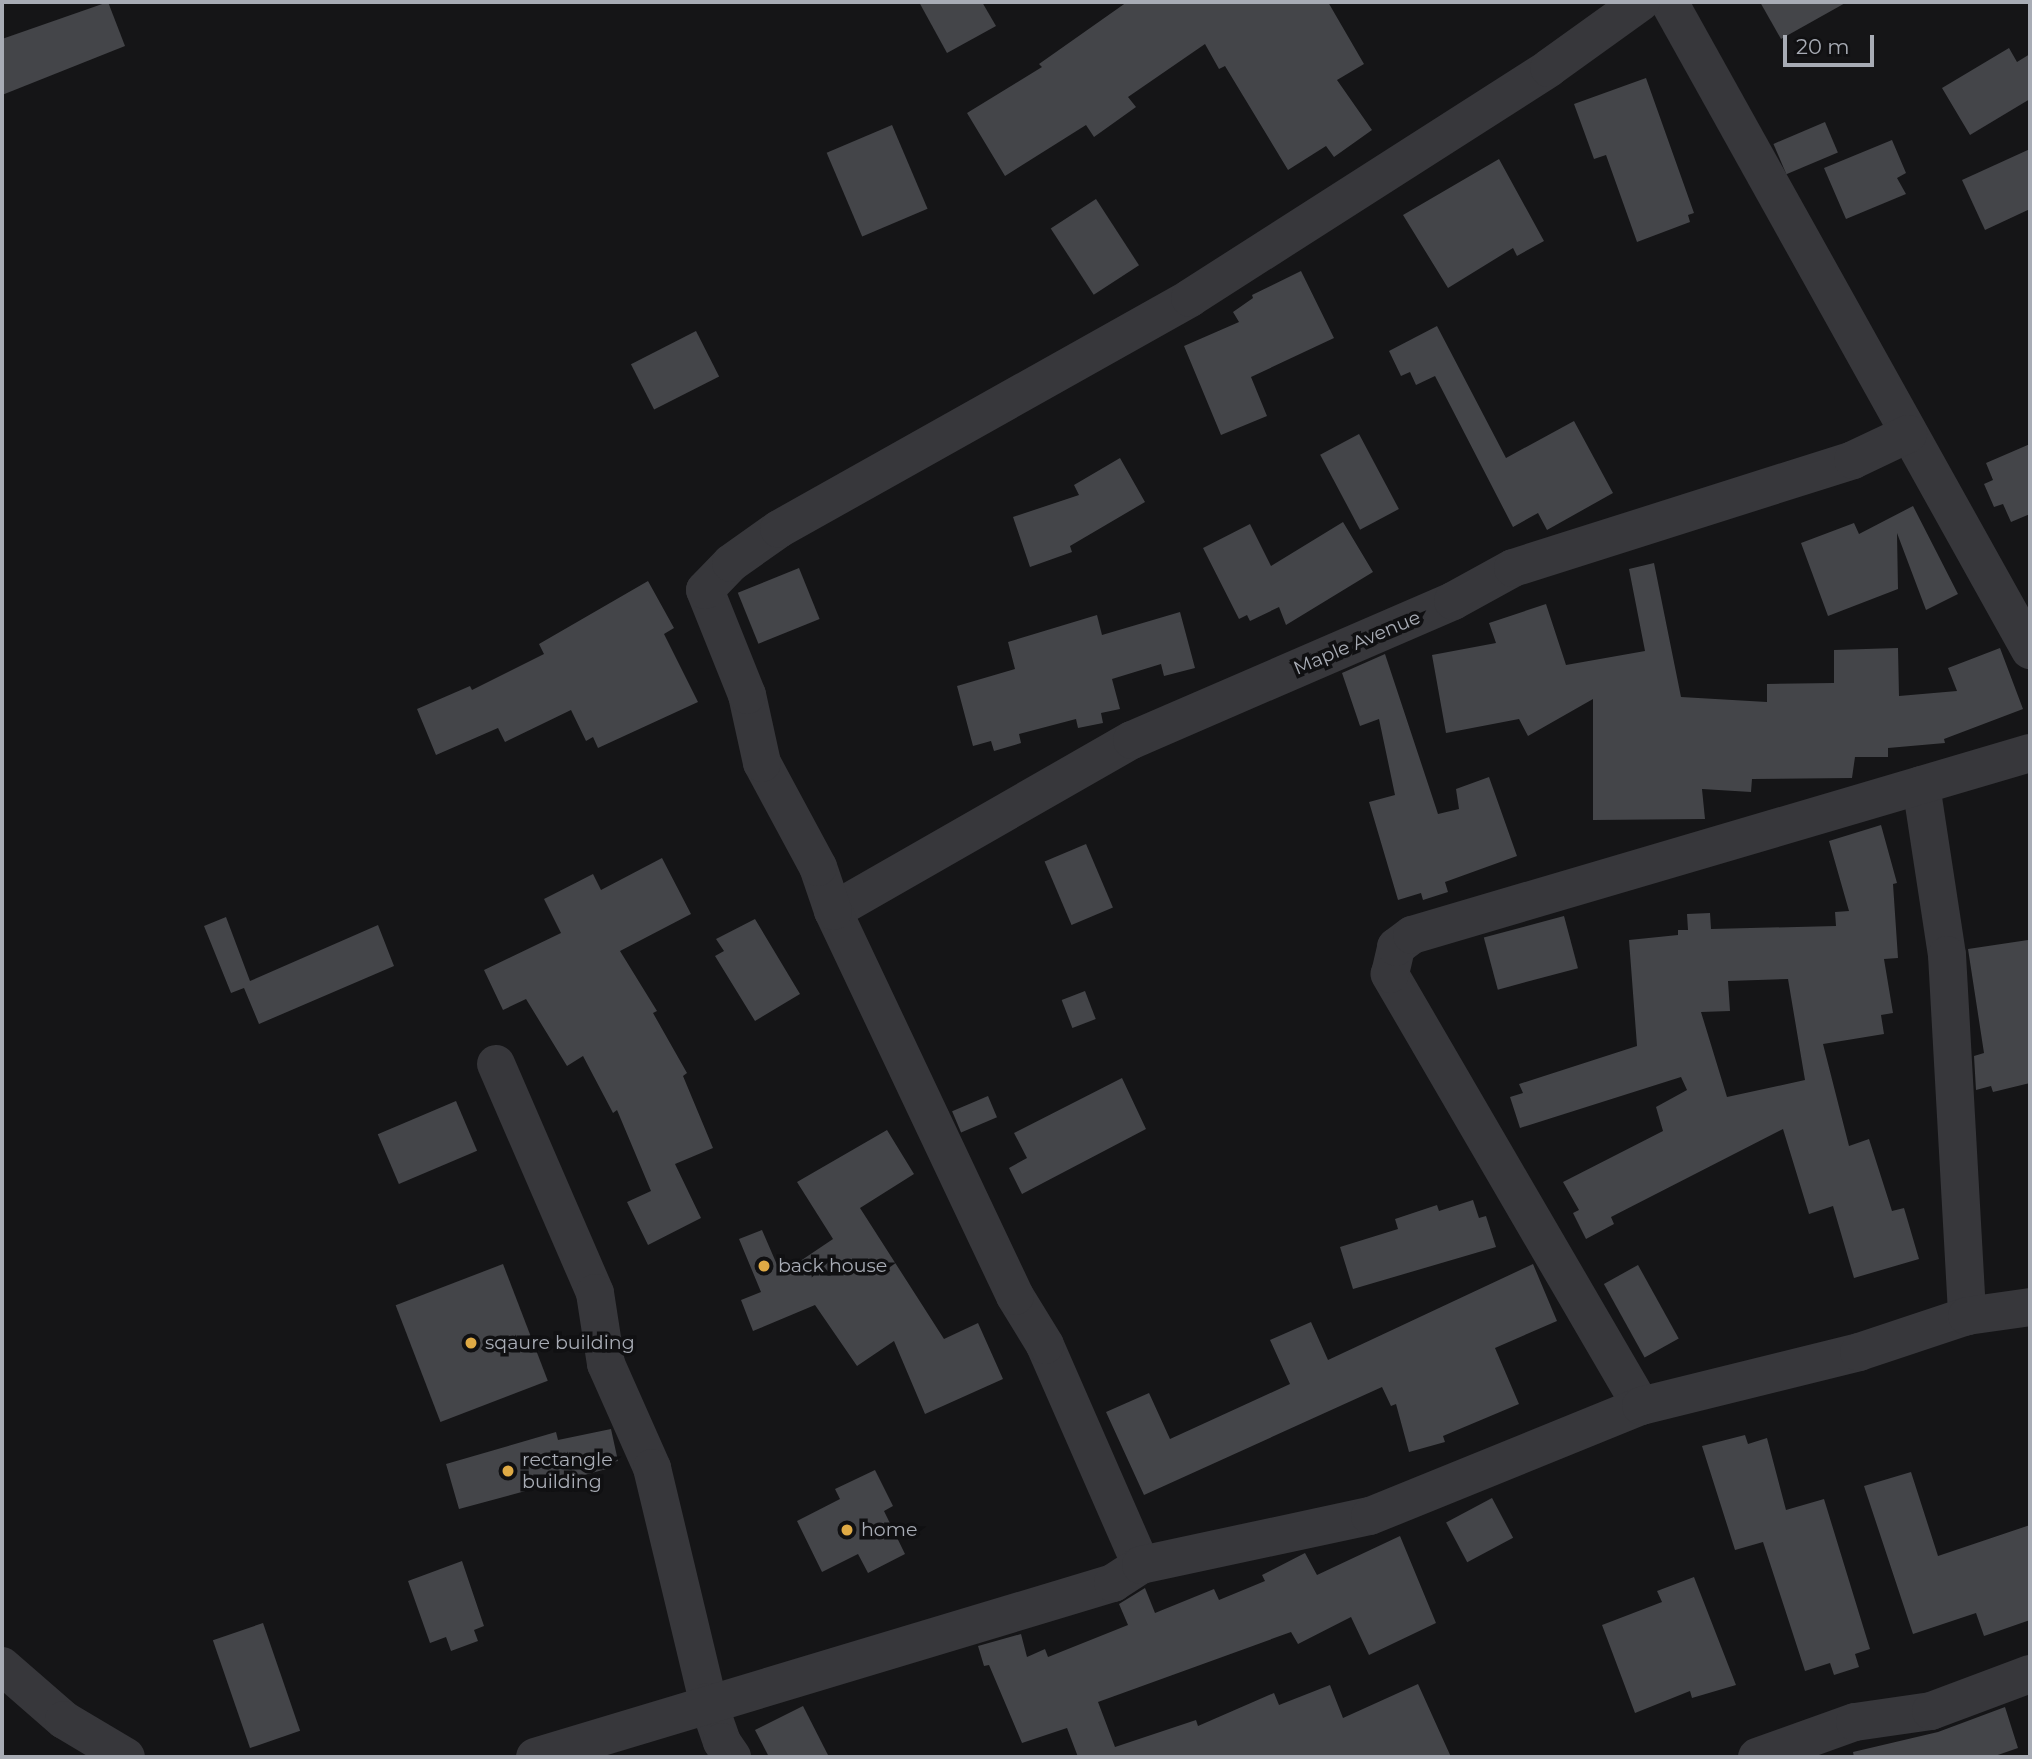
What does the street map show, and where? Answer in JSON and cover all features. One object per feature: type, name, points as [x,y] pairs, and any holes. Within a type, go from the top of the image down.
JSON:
[{"type":"street","points":[[1141,1565],[1045,1345],[1015,1296],[832,911],[818,867],[762,763],[747,695],[705,590],[716,576],[779,529],[1190,298],[1549,68],[1640,2]]},
{"type":"street","points":[[1669,2],[2030,650]]},
{"type":"street","name":"Maple Avenue","points":[[832,911],[1132,740],[1453,601],[1513,568],[1853,460],[1908,434]]},
{"type":"street","points":[[1642,1406],[1390,974],[1396,947],[1412,935],[2030,753]]},
{"type":"street","points":[[1921,785],[1947,955],[1967,1316]]},
{"type":"street","points":[[496,1064],[595,1293],[606,1364],[652,1468],[708,1702],[722,1742],[733,1757]]},
{"type":"street","points":[[535,1757],[708,1702],[1113,1583],[1141,1565],[1370,1516],[1642,1406],[1859,1352],[1967,1316],[2030,1307]]},
{"type":"street","points":[[2,1667],[64,1720],[126,1757]]},
{"type":"street","points":[[1757,1757],[1856,1722],[1931,1711],[2030,1674]]},
{"type":"building","points":[[108,2],[125,46],[2,95],[2,39]]},
{"type":"building","points":[[919,2],[982,2],[996,26],[947,53]]},
{"type":"building","points":[[1127,2],[1328,2],[1364,64],[1337,80],[1372,130],[1334,157],[1326,146],[1288,170],[1225,66],[1219,69],[1205,44],[1128,97],[1136,107],[1094,137],[1086,125],[1005,176],[967,113],[1042,67],[1039,64]]},
{"type":"building","points":[[1760,2],[1847,2],[1781,39]]},
{"type":"building","points":[[2009,48],[2017,62],[2030,54],[2030,99],[1970,135],[1942,88]]},
{"type":"building","points":[[1646,78],[1694,213],[1688,215],[1690,222],[1637,242],[1606,155],[1594,159],[1574,104]]},
{"type":"building","points":[[1825,122],[1838,152],[1786,174],[1773,144]]},
{"type":"building","points":[[892,125],[928,209],[862,237],[827,153]]},
{"type":"building","points":[[1892,140],[1906,173],[1897,178],[1906,194],[1846,219],[1824,168]]},
{"type":"building","points":[[2030,149],[2030,209],[1985,230],[1962,180]]},
{"type":"building","points":[[1499,159],[1544,241],[1517,256],[1513,248],[1448,288],[1403,215]]},
{"type":"building","points":[[1096,199],[1139,265],[1094,295],[1051,228]]},
{"type":"building","points":[[1301,271],[1334,338],[1251,377],[1267,416],[1221,435],[1184,346],[1239,322],[1233,312],[1253,298],[1252,295]]},
{"type":"building","points":[[1437,326],[1506,458],[1574,421],[1613,493],[1547,530],[1538,513],[1513,527],[1435,376],[1416,385],[1410,372],[1401,376],[1389,351]]},
{"type":"building","points":[[696,331],[719,376],[654,410],[631,364]]},
{"type":"building","points":[[1359,434],[1399,509],[1360,530],[1320,455]]},
{"type":"building","points":[[2030,444],[2030,514],[2011,522],[2003,504],[1994,507],[1984,484],[1993,480],[1986,463]]},
{"type":"building","points":[[1120,458],[1145,502],[1070,546],[1072,552],[1030,567],[1013,517],[1079,495],[1074,485]]},
{"type":"building","points":[[1913,506],[1958,594],[1926,610],[1897,533],[1898,589],[1828,616],[1801,543],[1854,523],[1859,534]]},
{"type":"building","points":[[1343,522],[1373,572],[1286,625],[1279,607],[1250,621],[1247,615],[1239,619],[1203,548],[1250,524],[1271,566]]},
{"type":"building","points":[[1654,563],[1681,697],[1767,702],[1767,684],[1834,683],[1834,650],[1898,648],[1899,696],[1957,691],[1948,668],[2000,648],[2023,709],[1944,739],[1945,743],[1888,748],[1888,757],[1855,757],[1852,778],[1752,779],[1751,792],[1702,789],[1705,819],[1593,820],[1593,699],[1528,736],[1519,719],[1446,733],[1432,655],[1496,643],[1489,623],[1546,604],[1566,665],[1645,651],[1629,569]]},
{"type":"building","points":[[799,568],[820,619],[758,644],[738,593]]},
{"type":"building","points":[[648,581],[674,628],[664,634],[698,702],[598,748],[593,737],[586,741],[571,710],[505,742],[498,728],[436,755],[417,709],[470,686],[472,690],[544,654],[539,644]]},
{"type":"building","points":[[1180,612],[1195,668],[1164,676],[1161,664],[1112,679],[1120,709],[1101,713],[1103,723],[1078,728],[1076,719],[1019,734],[1021,743],[994,751],[991,741],[973,746],[957,686],[1015,669],[1008,642],[1097,615],[1102,635]]},
{"type":"building","points":[[1385,654],[1438,814],[1459,809],[1456,789],[1489,777],[1517,856],[1445,882],[1448,892],[1423,900],[1421,893],[1398,900],[1369,802],[1395,795],[1379,719],[1360,726],[1342,673]]},
{"type":"building","points":[[1881,825],[1897,883],[1893,884],[1898,958],[1884,959],[1893,1013],[1881,1015],[1884,1034],[1823,1044],[1849,1146],[1869,1139],[1892,1211],[1904,1208],[1919,1259],[1854,1278],[1833,1206],[1809,1214],[1783,1129],[1611,1217],[1614,1224],[1586,1239],[1573,1213],[1579,1210],[1563,1182],[1663,1131],[1656,1107],[1687,1090],[1681,1077],[1520,1128],[1510,1097],[1523,1093],[1519,1084],[1637,1046],[1629,940],[1678,935],[1678,930],[1688,930],[1687,914],[1710,913],[1711,929],[1836,926],[1835,912],[1849,911],[1829,841]],"holes":[[[1788,979],[1805,1080],[1727,1097],[1701,1012],[1730,1011],[1728,981]]]},
{"type":"building","points":[[1086,844],[1113,908],[1072,925],[1045,862]]},
{"type":"building","points":[[662,858],[691,914],[620,951],[657,1011],[653,1013],[687,1073],[683,1076],[713,1148],[675,1164],[701,1218],[648,1245],[627,1202],[651,1191],[617,1110],[613,1113],[583,1056],[567,1066],[526,999],[503,1010],[484,970],[561,933],[544,899],[593,874],[601,890]]},
{"type":"building","points":[[1564,916],[1578,968],[1498,990],[1484,937]]},
{"type":"building","points":[[226,917],[250,981],[378,925],[394,966],[259,1024],[244,988],[231,993],[204,926]]},
{"type":"building","points":[[755,919],[800,994],[755,1021],[715,956],[724,951],[716,939]]},
{"type":"building","points":[[2028,940],[2030,1083],[1993,1092],[1991,1086],[1976,1090],[1974,1056],[1984,1053],[1968,949]]},
{"type":"building","points":[[1085,991],[1096,1019],[1072,1028],[1062,1000]]},
{"type":"building","points":[[1122,1078],[1146,1129],[1022,1194],[1009,1168],[1027,1158],[1014,1133]]},
{"type":"building","points":[[988,1096],[997,1117],[961,1132],[952,1111]]},
{"type":"building","points":[[456,1101],[477,1151],[399,1184],[378,1134]]},
{"type":"building","points":[[887,1130],[914,1174],[860,1208],[944,1339],[978,1323],[1003,1379],[925,1414],[894,1341],[857,1366],[815,1305],[753,1331],[741,1300],[761,1292],[739,1239],[762,1230],[781,1274],[833,1239],[797,1182]]},
{"type":"building","points":[[1473,1200],[1479,1218],[1486,1216],[1496,1247],[1353,1289],[1340,1247],[1398,1229],[1395,1219],[1437,1205],[1439,1211]]},
{"type":"building","name":"sqaure building","points":[[503,1264],[548,1381],[440,1422],[396,1305]]},
{"type":"building","points":[[1533,1264],[1557,1321],[1495,1348],[1519,1404],[1443,1436],[1445,1442],[1409,1452],[1396,1404],[1391,1406],[1382,1387],[1144,1495],[1106,1412],[1149,1393],[1170,1439],[1290,1384],[1270,1340],[1311,1322],[1328,1360]]},
{"type":"building","points":[[1638,1265],[1679,1338],[1645,1357],[1604,1284]]},
{"type":"building","name":"rectangle building","points":[[611,1429],[618,1461],[608,1463],[610,1468],[459,1509],[446,1464],[556,1432],[558,1440]]},
{"type":"building","points":[[1745,1435],[1748,1444],[1767,1438],[1786,1510],[1824,1499],[1870,1649],[1855,1654],[1859,1667],[1834,1675],[1830,1663],[1805,1671],[1763,1542],[1735,1550],[1702,1446]]},
{"type":"building","name":"home","points":[[875,1470],[893,1506],[884,1511],[905,1554],[868,1573],[858,1554],[822,1572],[797,1521],[840,1499],[835,1489]]},
{"type":"building","points":[[1911,1472],[1938,1556],[2030,1525],[2030,1620],[1984,1636],[1976,1613],[1913,1634],[1864,1486]]},
{"type":"building","points":[[1492,1498],[1513,1538],[1467,1562],[1446,1522]]},
{"type":"building","points":[[1400,1536],[1436,1623],[1369,1655],[1351,1617],[1298,1644],[1291,1632],[1098,1702],[1115,1747],[1196,1720],[1198,1726],[1274,1693],[1279,1705],[1330,1685],[1343,1718],[1418,1684],[1451,1757],[1078,1757],[1067,1728],[1022,1743],[989,1665],[984,1666],[978,1646],[1021,1634],[1027,1657],[1045,1649],[1048,1657],[1128,1625],[1119,1604],[1145,1588],[1155,1613],[1214,1589],[1219,1600],[1265,1581],[1262,1575],[1305,1553],[1317,1575]]},
{"type":"building","points":[[462,1561],[484,1626],[474,1630],[478,1641],[451,1651],[446,1637],[430,1643],[408,1581]]},
{"type":"building","points":[[1694,1577],[1736,1685],[1692,1698],[1690,1691],[1635,1713],[1602,1625],[1662,1602],[1657,1591]]},
{"type":"building","points":[[263,1623],[300,1731],[250,1748],[213,1640]]},
{"type":"building","points":[[803,1706],[829,1757],[769,1757],[755,1730]]},
{"type":"building","points":[[2005,1707],[2018,1748],[1992,1757],[1854,1757],[1853,1752],[1938,1732]]},
{"type":"place","name":"back house","points":[[764,1266]]},
{"type":"place","name":"sqaure building","points":[[471,1343]]},
{"type":"place","name":"rectangle building","points":[[508,1471]]},
{"type":"place","name":"home","points":[[847,1530]]}]
